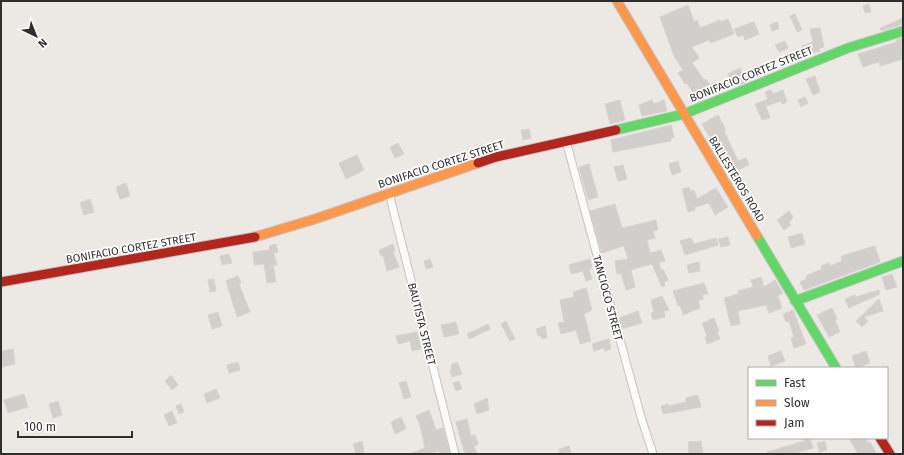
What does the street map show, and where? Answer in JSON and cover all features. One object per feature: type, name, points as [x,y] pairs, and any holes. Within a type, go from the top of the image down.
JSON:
[{"type":"street","name":"BALLESTEROS ROAD","points":[[617,1],[835,367]]},
{"type":"street","name":"BONIFACIO CORTEZ STREET","points":[[1,282],[244,240],[315,219],[496,157],[684,114],[848,48],[903,31]]},
{"type":"street","name":"TANCIOCO STREET","points":[[566,141],[640,417],[653,454]]},
{"type":"street","name":"BAUTISTA STREET","points":[[389,193],[455,454]]},
{"type":"street","points":[[795,301],[903,261]]},
{"type":"street","points":[[881,439],[890,454]]},
{"type":"building","points":[[869,4],[871,12],[865,13],[863,6]]},
{"type":"building","points":[[688,5],[694,22],[697,20],[700,28],[720,20],[721,22],[728,19],[734,34],[711,43],[709,40],[692,47],[699,58],[692,63],[704,80],[706,79],[710,85],[713,83],[717,90],[712,95],[698,101],[687,83],[685,84],[678,73],[683,70],[674,56],[660,17]]},
{"type":"building","points":[[795,14],[802,30],[797,32],[790,16]]},
{"type":"building","points":[[903,18],[903,24],[881,31],[880,28]]},
{"type":"building","points":[[754,22],[759,34],[745,40],[743,35],[738,37],[734,29]]},
{"type":"building","points":[[777,22],[779,29],[772,31],[770,25]]},
{"type":"building","points":[[820,28],[824,47],[819,48],[820,51],[811,53],[811,55],[803,58],[801,52],[804,51],[802,46],[813,42],[810,29]]},
{"type":"building","points":[[903,38],[903,59],[880,66],[879,62],[863,67],[858,54],[897,42],[896,40]]},
{"type":"building","points":[[785,41],[788,48],[779,52],[775,45]]},
{"type":"building","points":[[775,63],[777,69],[755,78],[753,69]]},
{"type":"building","points":[[740,68],[746,82],[733,87],[728,74]]},
{"type":"building","points":[[815,76],[820,92],[813,95],[806,79]]},
{"type":"building","points":[[771,90],[773,94],[783,90],[787,102],[782,104],[781,101],[766,106],[770,118],[762,120],[755,104],[768,99],[765,92]]},
{"type":"building","points":[[805,97],[808,103],[801,107],[798,100]]},
{"type":"building","points":[[620,100],[625,120],[610,124],[605,104]]},
{"type":"building","points":[[652,100],[654,104],[664,100],[667,111],[642,116],[639,105]]},
{"type":"building","points":[[718,115],[726,130],[724,131],[738,161],[746,158],[749,165],[729,174],[726,167],[728,166],[714,137],[710,138],[702,124]]},
{"type":"building","points":[[671,125],[674,137],[671,138],[671,141],[613,152],[611,140]]},
{"type":"building","points":[[529,129],[531,138],[523,140],[521,130]]},
{"type":"building","points":[[398,143],[404,154],[395,158],[390,147]]},
{"type":"building","points":[[357,155],[364,170],[346,179],[339,163]]},
{"type":"building","points":[[678,161],[681,172],[672,175],[669,164]]},
{"type":"building","points":[[589,164],[598,197],[588,200],[579,167]]},
{"type":"building","points":[[623,165],[627,179],[618,181],[614,167]]},
{"type":"building","points":[[126,183],[130,196],[120,199],[116,187]]},
{"type":"building","points":[[689,187],[690,191],[694,190],[697,199],[716,188],[728,207],[715,215],[709,203],[695,207],[695,210],[688,212],[682,189]]},
{"type":"building","points":[[90,199],[94,212],[84,215],[80,203]]},
{"type":"building","points":[[615,204],[622,228],[656,220],[658,230],[653,231],[655,238],[647,240],[650,253],[661,250],[665,261],[659,263],[661,270],[663,269],[668,280],[664,282],[665,286],[662,287],[652,264],[631,270],[635,287],[626,290],[621,273],[617,274],[615,261],[628,259],[624,246],[602,253],[590,211]]},
{"type":"building","points":[[789,211],[793,217],[789,223],[791,225],[784,230],[777,220]]},
{"type":"building","points":[[802,233],[805,244],[791,248],[788,237]]},
{"type":"building","points":[[728,237],[730,245],[721,247],[718,239]]},
{"type":"building","points":[[691,238],[694,244],[716,238],[718,245],[685,255],[680,241]]},
{"type":"building","points":[[276,244],[278,252],[274,253],[277,265],[273,265],[276,282],[267,283],[264,264],[254,265],[253,252],[270,250],[269,246]]},
{"type":"building","points":[[393,244],[395,251],[393,252],[399,267],[387,271],[383,255],[381,256],[379,250]]},
{"type":"building","points":[[875,246],[880,262],[804,290],[800,282],[807,279],[806,276],[822,269],[821,266],[829,263],[830,266],[842,261],[841,256]]},
{"type":"building","points":[[229,254],[232,263],[222,265],[220,256]]},
{"type":"building","points":[[430,259],[433,267],[426,269],[424,261]]},
{"type":"building","points":[[590,259],[592,268],[589,269],[592,279],[586,281],[583,271],[571,274],[569,265]]},
{"type":"building","points":[[699,262],[700,271],[689,273],[687,265]]},
{"type":"building","points":[[892,274],[897,287],[886,290],[882,277]]},
{"type":"building","points":[[238,276],[241,283],[239,284],[250,312],[237,317],[226,281]]},
{"type":"building","points":[[761,277],[764,287],[775,280],[783,293],[778,296],[782,308],[769,313],[766,305],[738,311],[740,324],[731,326],[724,298],[738,294],[738,291],[753,287],[751,280]]},
{"type":"building","points":[[214,279],[216,291],[210,292],[208,280]]},
{"type":"building","points":[[704,283],[708,294],[702,295],[703,299],[698,301],[700,308],[683,315],[673,291]]},
{"type":"building","points":[[586,288],[592,310],[584,314],[591,341],[580,344],[576,330],[561,334],[558,323],[564,322],[560,300],[574,297],[573,292]]},
{"type":"building","points":[[879,290],[880,294],[849,308],[845,299],[855,295],[856,297]]},
{"type":"building","points":[[662,296],[669,310],[664,311],[665,317],[653,320],[651,313],[654,312],[651,300]]},
{"type":"building","points":[[879,299],[883,311],[864,317],[868,321],[862,327],[856,321]]},
{"type":"building","points":[[832,308],[837,319],[835,320],[840,332],[829,337],[817,315]]},
{"type":"building","points":[[793,310],[806,344],[794,348],[791,338],[794,337],[789,321],[786,322],[783,314]]},
{"type":"building","points":[[638,311],[642,323],[622,329],[619,318]]},
{"type":"building","points":[[218,312],[222,326],[212,329],[208,315]]},
{"type":"building","points":[[714,318],[719,331],[717,332],[720,339],[707,344],[705,337],[707,336],[702,323]]},
{"type":"building","points":[[506,321],[515,339],[510,341],[501,324]]},
{"type":"building","points":[[456,322],[459,334],[444,337],[441,325]]},
{"type":"building","points":[[488,324],[490,329],[469,339],[467,334]]},
{"type":"building","points":[[545,326],[547,338],[542,339],[541,336],[538,336],[536,329]]},
{"type":"building","points":[[417,332],[421,349],[412,351],[410,341],[398,344],[396,336]]},
{"type":"building","points":[[609,339],[611,349],[605,351],[604,348],[594,351],[592,344]]},
{"type":"building","points":[[13,349],[15,364],[1,367],[1,351]]},
{"type":"building","points":[[781,351],[785,361],[771,366],[768,356]]},
{"type":"building","points":[[866,351],[870,363],[856,367],[852,356]]},
{"type":"building","points":[[238,362],[240,370],[229,373],[227,365]]},
{"type":"building","points":[[457,362],[462,374],[452,377],[450,370],[452,369],[451,365]]},
{"type":"building","points":[[171,375],[178,385],[172,390],[165,381]]},
{"type":"building","points":[[406,381],[411,397],[404,399],[399,383]]},
{"type":"building","points":[[459,381],[462,389],[456,391],[453,383]]},
{"type":"building","points":[[216,389],[220,398],[207,403],[204,394]]},
{"type":"building","points":[[24,394],[28,407],[8,413],[4,400]]},
{"type":"building","points":[[698,395],[701,407],[663,414],[661,406],[668,404],[669,406],[686,402],[686,398]]},
{"type":"building","points":[[487,398],[489,410],[477,414],[474,404]]},
{"type":"building","points":[[58,401],[62,415],[53,418],[49,404]]},
{"type":"building","points":[[181,404],[184,412],[179,414],[176,406]]},
{"type":"building","points":[[429,410],[436,430],[443,428],[450,454],[440,454],[439,451],[428,454],[409,454],[425,448],[420,425],[416,416]]},
{"type":"building","points":[[172,411],[177,423],[169,426],[164,415]]},
{"type":"building","points":[[401,417],[406,429],[395,434],[391,422]]},
{"type":"building","points":[[467,419],[471,436],[475,435],[478,444],[474,446],[477,454],[465,454],[459,434],[456,422]]},
{"type":"building","points":[[803,439],[810,439],[813,448],[793,454],[767,454],[767,452],[804,441]]},
{"type":"building","points":[[850,439],[866,439],[868,443],[870,442],[876,452],[872,454],[858,454]]},
{"type":"building","points":[[362,441],[364,452],[356,454],[353,444]]},
{"type":"building","points":[[701,441],[703,454],[689,454],[688,442]]},
{"type":"building","points":[[825,441],[827,450],[819,452],[817,443]]},
{"type":"building","points":[[569,446],[571,452],[560,454],[559,449]]},
{"type":"traffic: fast","points":[[616,130],[684,114],[848,48],[903,31]]},
{"type":"traffic: fast","points":[[757,236],[835,367]]},
{"type":"traffic: fast","points":[[795,301],[903,261]]},
{"type":"traffic: slow","points":[[617,1],[757,236]]},
{"type":"traffic: slow","points":[[255,237],[315,219],[478,163]]},
{"type":"traffic: jam","points":[[478,163],[496,157],[616,130]]},
{"type":"traffic: jam","points":[[1,282],[255,237]]},
{"type":"traffic: jam","points":[[881,439],[890,454]]}]
